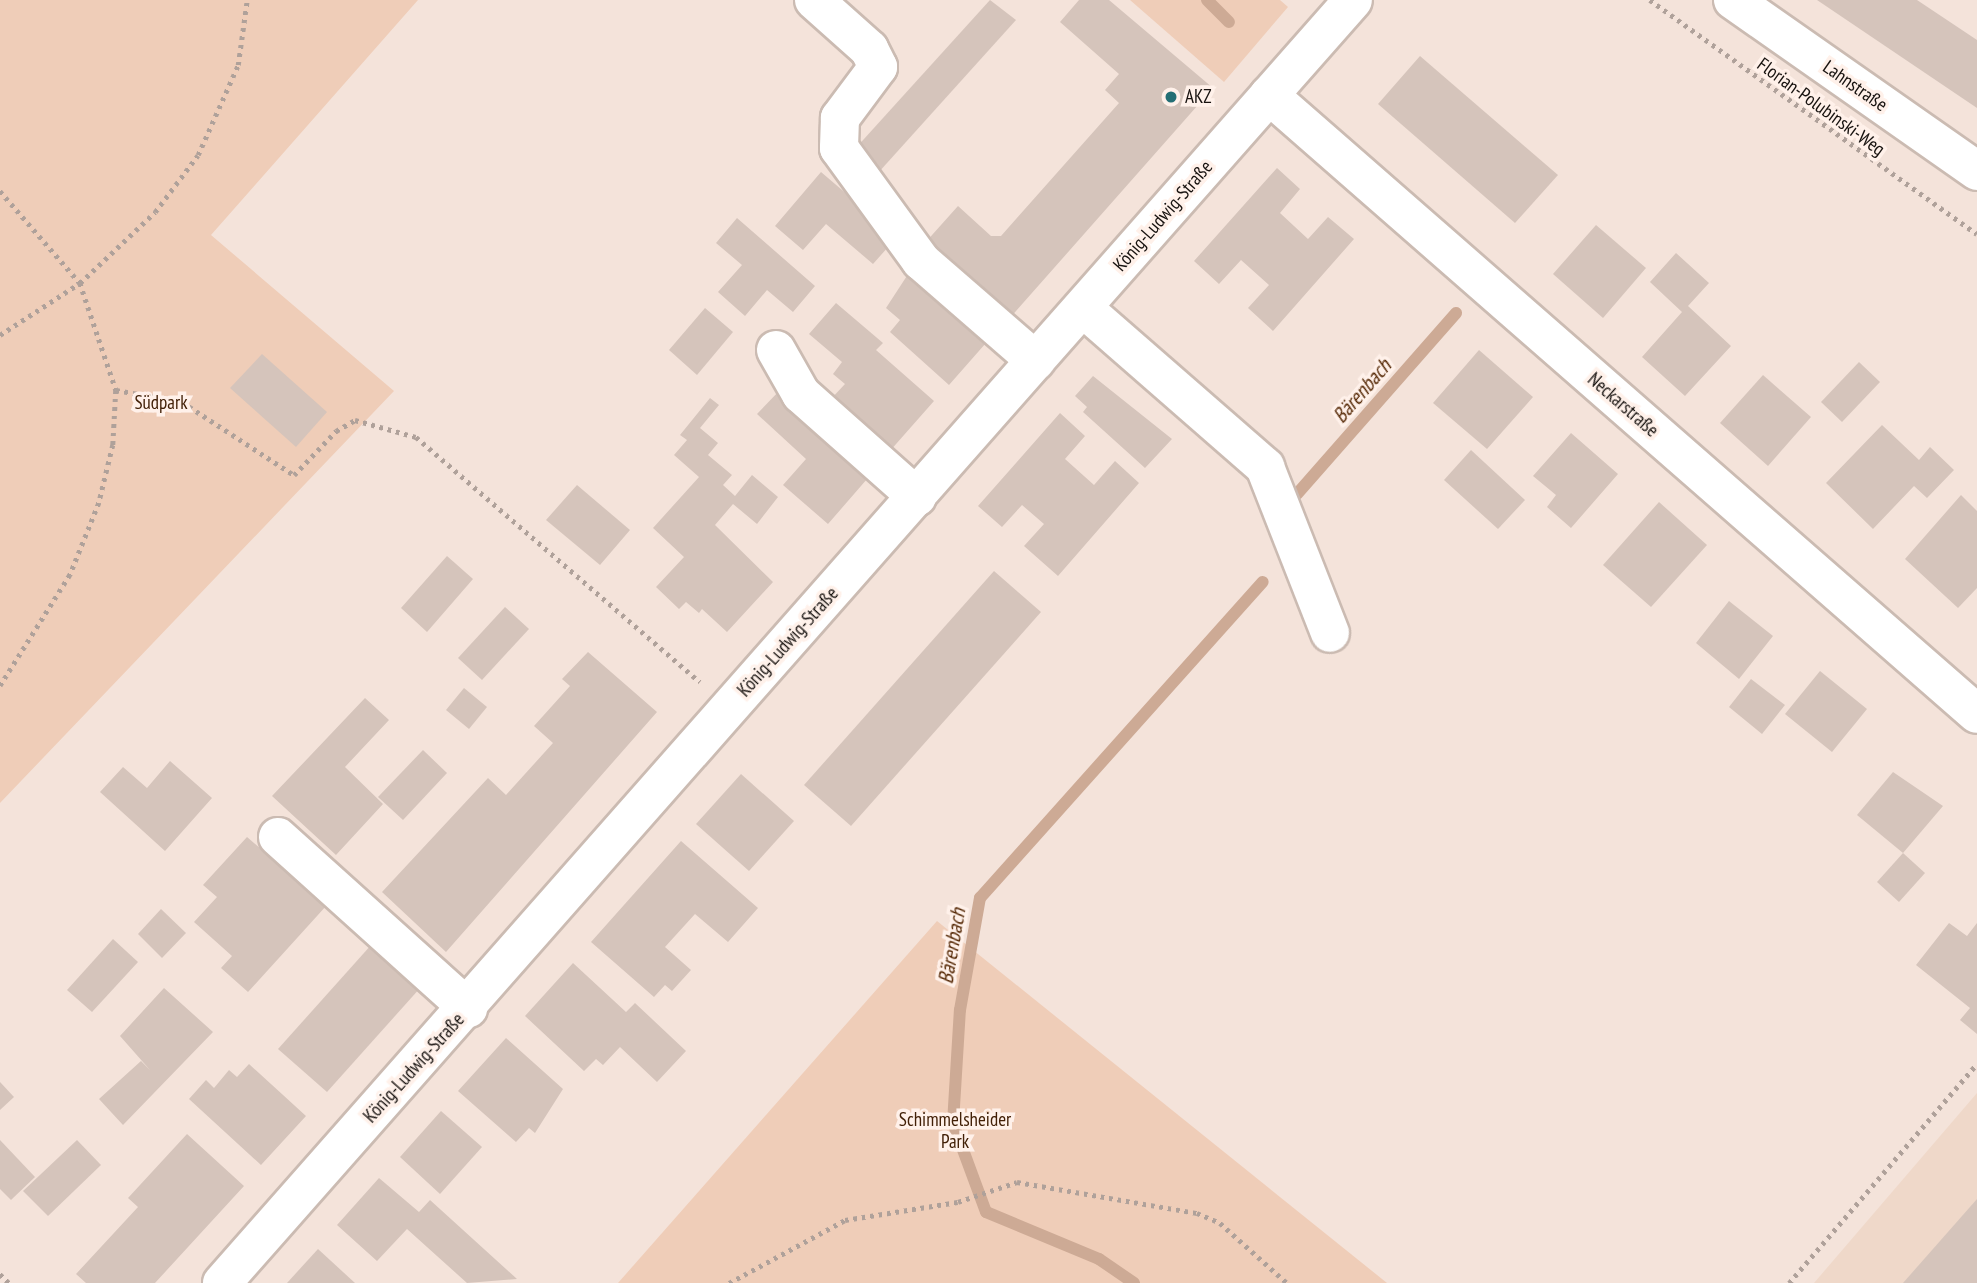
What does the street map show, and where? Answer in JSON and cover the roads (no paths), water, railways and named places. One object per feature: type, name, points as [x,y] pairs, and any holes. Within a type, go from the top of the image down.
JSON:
[{"type":"street","points":[[814,0],[869,49],[878,67],[840,118],[839,149],[921,261],[1036,361]]},
{"type":"street","name":"König-Ludwig-Straße","points":[[222,1283],[468,1009],[1353,0]]},
{"type":"street","name":"Lahnstraße","points":[[1733,0],[1977,171]]},
{"type":"street","name":"Neckarstraße","points":[[1269,95],[1977,714]]},
{"type":"street","points":[[1083,307],[1265,467],[1329,633]]},
{"type":"street","points":[[776,350],[801,394],[917,497]]},
{"type":"street","points":[[278,837],[468,1009]]},
{"type":"waterway","name":"Bärenbach","points":[[1207,0],[1229,22]]},
{"type":"waterway","name":"Bärenbach","points":[[1297,494],[1456,313]]},
{"type":"waterway","name":"Bärenbach","points":[[1134,1283],[1099,1259],[986,1212],[953,1123],[960,1010],[980,898],[1263,582]]},
{"type":"place","name":"AKZ","points":[[1171,97]]},
{"type":"park label","name":"Südpark","points":[[161,403]]},
{"type":"park label","name":"Schimmelsheider Park","points":[[955,1131]]}]
